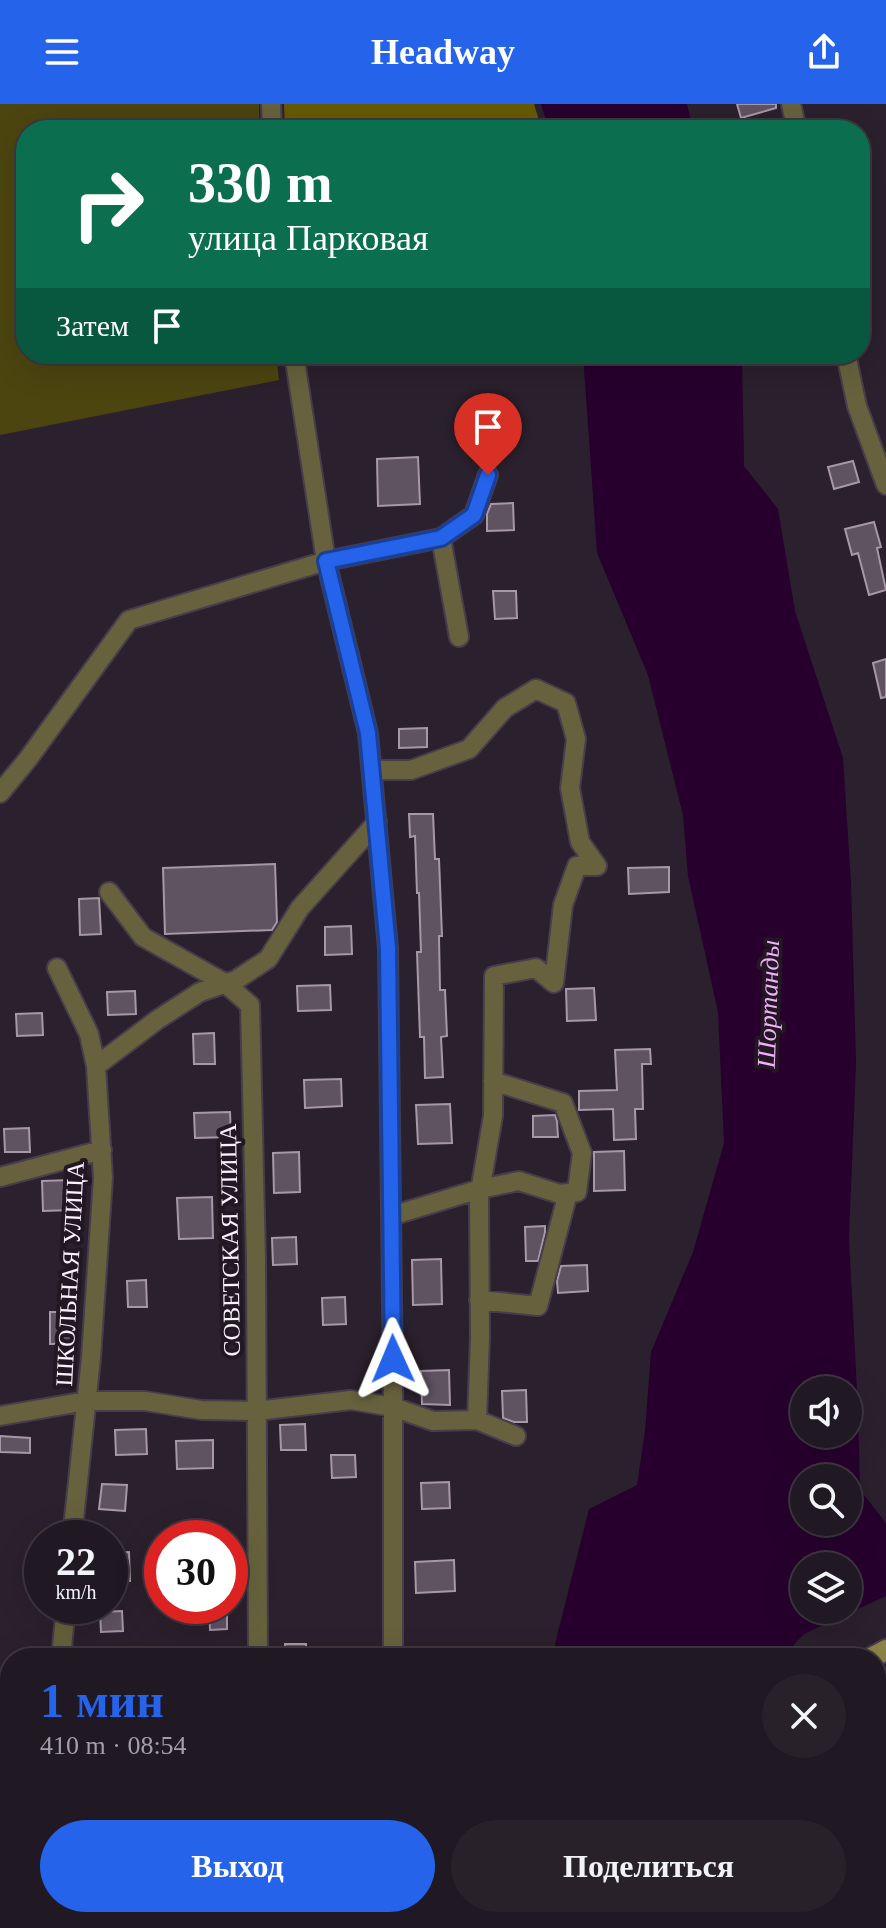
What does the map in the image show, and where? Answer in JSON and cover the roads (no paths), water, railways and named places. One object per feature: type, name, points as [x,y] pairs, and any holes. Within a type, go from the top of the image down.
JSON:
[{"type":"street","points":[[296,364],[326,561],[368,733],[388,948],[393,1648]]},
{"type":"street","points":[[848,364],[857,406],[886,485]]},
{"type":"street","points":[[0,793],[129,620],[326,561],[441,538],[474,515],[488,475]]},
{"type":"street","points":[[441,538],[459,637]]},
{"type":"street","points":[[372,770],[411,770],[469,749],[505,708],[536,689],[566,703],[576,739],[570,788],[580,842],[597,866],[577,866],[563,905],[554,983],[536,968],[494,976],[493,1116],[480,1189],[477,1420]]},
{"type":"street","points":[[96,1066],[200,992],[236,980],[268,959],[300,908],[377,822]]},
{"type":"street","name":"СОВЕТСКАЯ УЛИЦА","points":[[109,892],[143,937],[225,983],[250,1005],[256,1258],[258,1648]]},
{"type":"street","name":"ШКОЛЬНАЯ УЛИЦА","points":[[57,968],[89,1034],[96,1066],[103,1178],[87,1401],[74,1520]]},
{"type":"street","points":[[391,1216],[480,1189],[519,1181],[560,1194],[577,1192],[582,1153],[563,1103],[493,1081]]},
{"type":"street","name":"ШКОЛЬНАЯ УЛИЦА","points":[[0,1177],[102,1150]]},
{"type":"street","points":[[479,1300],[538,1306],[568,1193]]},
{"type":"street","points":[[87,1401],[145,1401],[201,1410],[256,1411],[351,1400],[393,1407],[433,1421],[477,1420],[516,1436]]},
{"type":"street","name":"ШКОЛЬНАЯ УЛИЦА","points":[[0,1416],[87,1401]]},
{"type":"street","points":[[62,1648],[64,1624]]},
{"type":"water","points":[[541,104],[687,104],[691,120],[546,120]]},
{"type":"water","name":"Шортанды","points":[[584,364],[742,364],[744,466],[778,509],[795,611],[843,758],[851,882],[856,1063],[849,1238],[856,1376],[790,1376],[790,1448],[859,1448],[859,1464],[790,1464],[790,1536],[862,1536],[862,1493],[886,1523],[886,1596],[862,1607],[862,1552],[790,1552],[790,1624],[826,1624],[804,1634],[794,1644],[795,1648],[556,1648],[589,1509],[637,1485],[651,1352],[693,1252],[724,1143],[718,1012],[688,876],[683,815],[648,675],[597,553]]}]
